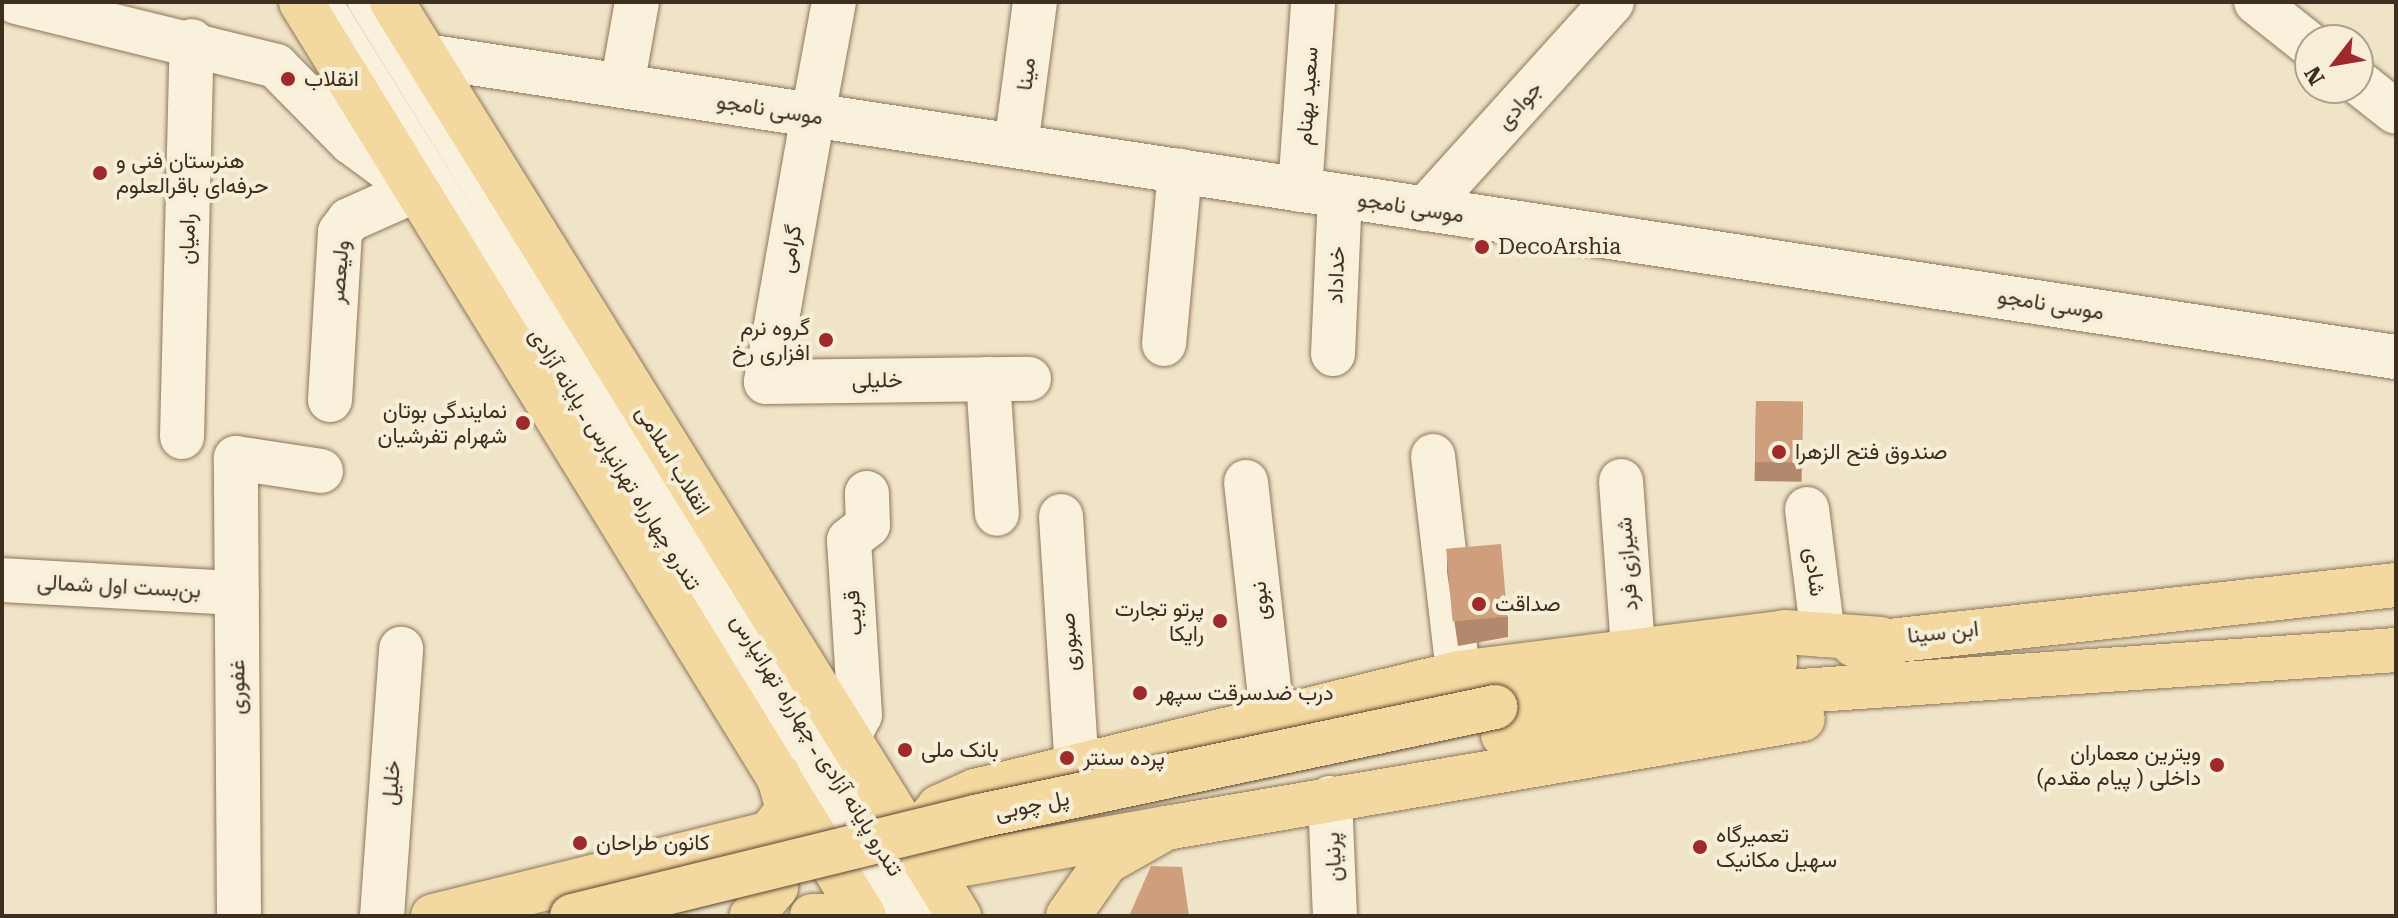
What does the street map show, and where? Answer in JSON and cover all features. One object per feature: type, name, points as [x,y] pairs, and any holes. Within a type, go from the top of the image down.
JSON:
[{"type":"main road","points":[[301,2],[776,768],[864,916]]},
{"type":"main road","name":"انقلاب اسلامی","points":[[392,2],[959,916]]},
{"type":"main road","name":"ابن سینا","points":[[1497,721],[1881,639],[2396,585]]},
{"type":"main road","points":[[1881,639],[1823,635],[1633,647],[1458,673],[1273,721],[975,791],[939,807],[927,822],[926,840],[939,858],[959,865],[1330,798],[1794,722],[1897,689]]},
{"type":"main road","points":[[1497,721],[1801,691],[1897,689],[2396,650]]},
{"type":"main road","name":"پل چوبی","points":[[572,916],[975,817],[1497,721]]},
{"type":"main road","name":"پل چوبی","points":[[683,916],[1497,721]]},
{"type":"main road","points":[[854,751],[902,784],[975,791]]},
{"type":"main road","points":[[433,916],[752,840],[785,821],[776,768]]},
{"type":"main road","points":[[1068,916],[1106,862],[1166,828]]},
{"type":"main road","points":[[697,851],[754,851],[769,861],[776,887],[752,916]]},
{"type":"main road","points":[[812,916],[827,916]]},
{"type":"street","points":[[16,2],[90,16],[257,58],[294,77],[351,142],[416,190]]},
{"type":"street","points":[[90,16],[165,2]]},
{"type":"street","points":[[622,86],[637,2]]},
{"type":"street","name":"گرامی","points":[[766,382],[834,2]]},
{"type":"street","name":"مینا","points":[[1016,146],[1035,2]]},
{"type":"street","name":"سعید بهنام","points":[[1313,2],[1320,193]]},
{"type":"street","name":"جوادی","points":[[1425,209],[1612,2]]},
{"type":"street","points":[[2256,2],[2294,32]]},
{"type":"street","name":"رامیان","points":[[182,437],[192,41]]},
{"type":"street","name":"موسی نامجو","points":[[426,56],[2396,357]]},
{"type":"street","points":[[2374,95],[2396,112]]},
{"type":"street","points":[[1164,344],[1180,171]]},
{"type":"street","name":"ولیعصر","points":[[330,400],[340,232],[349,220],[416,190]]},
{"type":"street","name":"خداداد","points":[[1320,193],[1333,354]]},
{"type":"street","name":"خلیلی","points":[[766,382],[1009,379],[997,514]]},
{"type":"street","points":[[1433,456],[1458,673]]},
{"type":"street","name":"غفوری","points":[[239,916],[236,458],[321,471]]},
{"type":"street","name":"شیرازی فرد","points":[[1621,481],[1633,647]]},
{"type":"street","name":"نبوی","points":[[1246,482],[1273,721]]},
{"type":"street","name":"قریب","points":[[854,751],[860,715],[849,540],[868,525],[867,493]]},
{"type":"street","name":"شادی","points":[[1807,509],[1823,635]]},
{"type":"street","name":"صبوری","points":[[1061,516],[1077,768]]},
{"type":"street","name":"بن‌بست اول شمالی","points":[[2,580],[237,593]]},
{"type":"street","name":"خلیل","points":[[382,916],[401,649]]},
{"type":"street","name":"پرنیان","points":[[1330,798],[1335,916]]},
{"type":"lane","name":"تندرو چهارراه تهرانپارس ـ پایانه آزادی","points":[[332,2],[899,916]]},
{"type":"lane","name":"تندرو پایانه آزادی ـ چهارراه تهرانپارس","points":[[358,2],[923,916]]},
{"type":"building","name":"صندوق فتح الزهرا","points":[[1756,401],[1803,402],[1802,463],[1755,462]]},
{"type":"building","name":"صداقت","points":[[1501,544],[1507,617],[1453,622],[1446,549]]},
{"type":"building","points":[[1151,866],[1182,867],[1189,916],[1129,916]]},
{"type":"place","name":"انقلاب","points":[[288,79]]},
{"type":"place","name":"هنرستان فنی و حرفه‌ای باقرالعلوم","points":[[100,173]]},
{"type":"place","name":"DecoArshia","points":[[1482,247]]},
{"type":"place","name":"گروه نرم افزاری رخ","points":[[826,340]]},
{"type":"place","name":"نمایندگی بوتان شهرام تفرشیان","points":[[523,423]]},
{"type":"place","name":"صندوق فتح الزهرا","points":[[1779,452]]},
{"type":"place","name":"صداقت","points":[[1479,604]]},
{"type":"place","name":"پرتو تجارت رایکا","points":[[1220,621]]},
{"type":"place","name":"درب ضدسرقت سپهر","points":[[1140,693]]},
{"type":"place","name":"بانک ملی","points":[[905,750]]},
{"type":"place","name":"پرده سنتر","points":[[1067,758]]},
{"type":"place","name":"ویترین معماران داخلی ( پیام مقدم)","points":[[2217,765]]},
{"type":"place","name":"کانون طراحان","points":[[580,843]]},
{"type":"place","name":"تعمیرگاه سهیل مکانیک","points":[[1700,847]]}]
